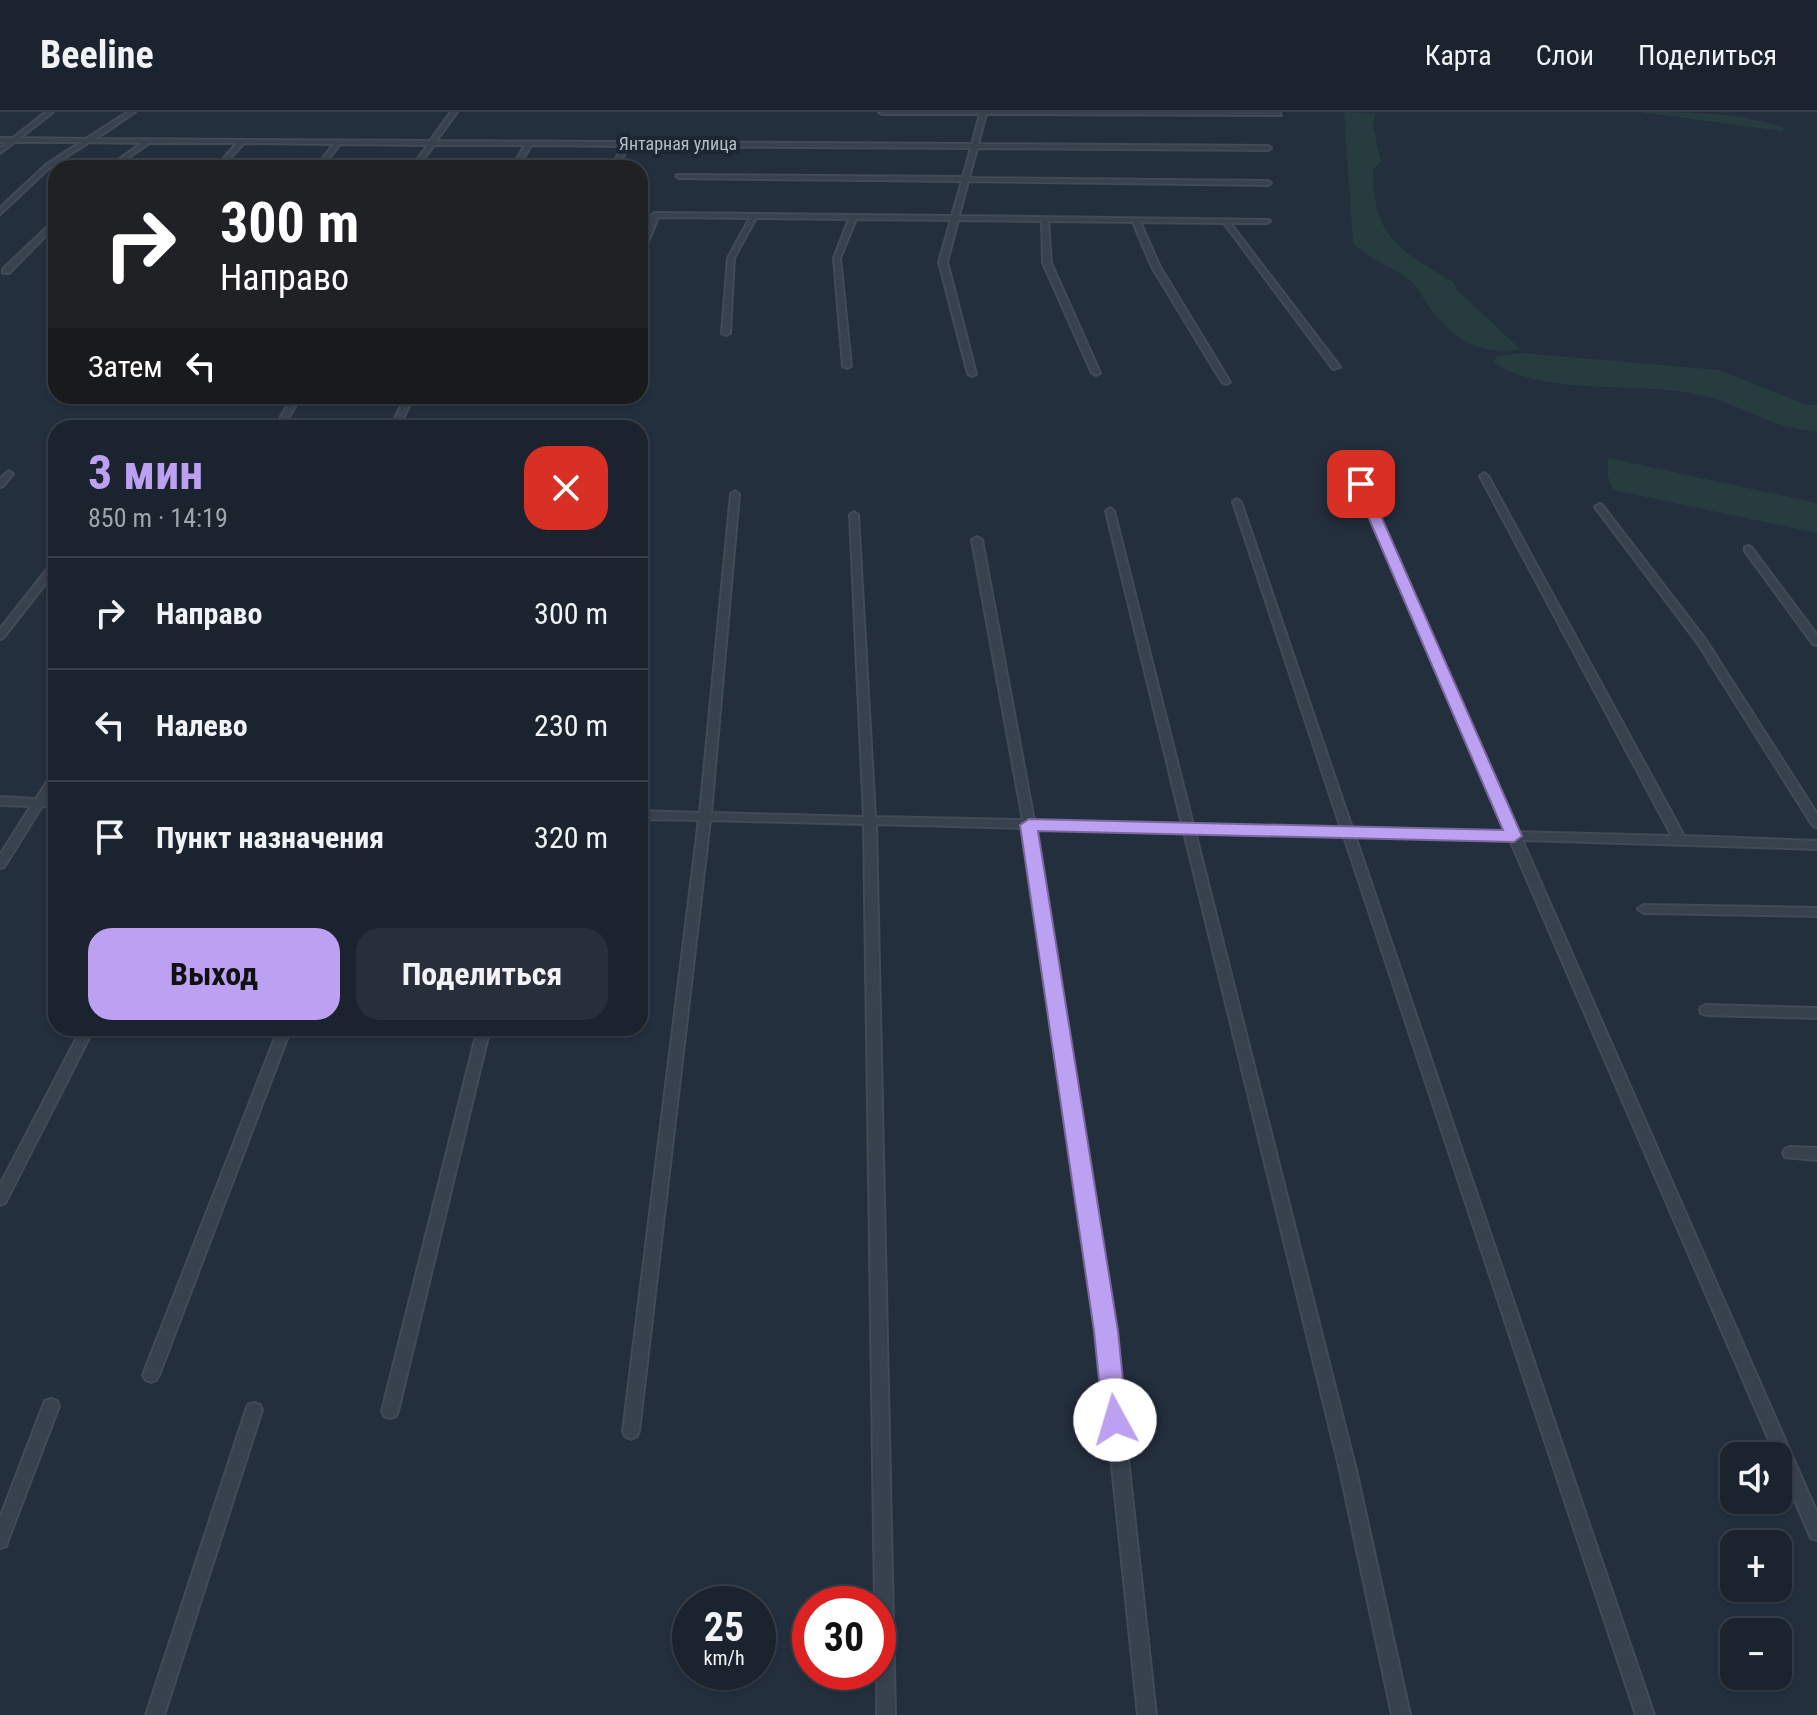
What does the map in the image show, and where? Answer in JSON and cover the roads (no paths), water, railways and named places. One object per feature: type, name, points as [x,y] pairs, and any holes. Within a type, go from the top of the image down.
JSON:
[{"type":"street","points":[[31,112],[50,112]]},
{"type":"street","points":[[0,151],[50,112]]},
{"type":"street","points":[[57,160],[132,112]]},
{"type":"street","points":[[419,160],[454,112]]},
{"type":"street","points":[[882,112],[1279,114]]},
{"type":"street","points":[[972,374],[943,262],[984,112]]},
{"type":"street","name":"Янтарная улица","points":[[0,140],[1268,148]]},
{"type":"street","points":[[121,160],[148,141]]},
{"type":"street","points":[[225,160],[243,141]]},
{"type":"street","points":[[324,160],[339,141]]},
{"type":"street","points":[[520,160],[530,142]]},
{"type":"street","points":[[619,160],[626,143]]},
{"type":"street","points":[[0,212],[48,166]]},
{"type":"street","points":[[679,176],[1268,183]]},
{"type":"street","points":[[648,234],[655,215],[1267,221]]},
{"type":"street","points":[[726,333],[731,258],[754,216]]},
{"type":"street","points":[[847,366],[837,258],[853,217]]},
{"type":"street","points":[[1045,218],[1047,263],[1096,373]]},
{"type":"street","points":[[1135,219],[1156,267],[1226,382]]},
{"type":"street","points":[[1225,220],[1336,367]]},
{"type":"street","points":[[6,271],[48,229]]},
{"type":"street","points":[[283,420],[291,407]]},
{"type":"street","points":[[0,484],[9,474]]},
{"type":"street","points":[[1484,476],[1680,840]]},
{"type":"street","points":[[1361,484],[1817,1532]]},
{"type":"street","points":[[631,1431],[705,817],[735,494]]},
{"type":"street","points":[[1237,502],[1645,1715]]},
{"type":"street","points":[[1599,507],[1701,641],[1817,823]]},
{"type":"street","points":[[1110,511],[1348,1470],[1401,1715]]},
{"type":"street","points":[[854,515],[870,820],[886,1715]]},
{"type":"street","points":[[977,540],[1029,825],[1106,1331],[1147,1715]]},
{"type":"street","points":[[1748,549],[1817,642]]},
{"type":"street","points":[[0,636],[48,574]]},
{"type":"street","points":[[0,864],[48,788]]},
{"type":"street","points":[[0,801],[48,803]]},
{"type":"street","points":[[648,815],[1817,845]]},
{"type":"street","points":[[1644,909],[1817,912]]},
{"type":"street","points":[[1706,1010],[1817,1013]]},
{"type":"street","points":[[0,1199],[84,1036]]},
{"type":"street","points":[[151,1375],[282,1036]]},
{"type":"street","points":[[390,1411],[482,1036]]},
{"type":"street","points":[[1790,1153],[1817,1154]]},
{"type":"street","points":[[0,1540],[51,1406]]},
{"type":"street","points":[[155,1715],[254,1410]]}]
